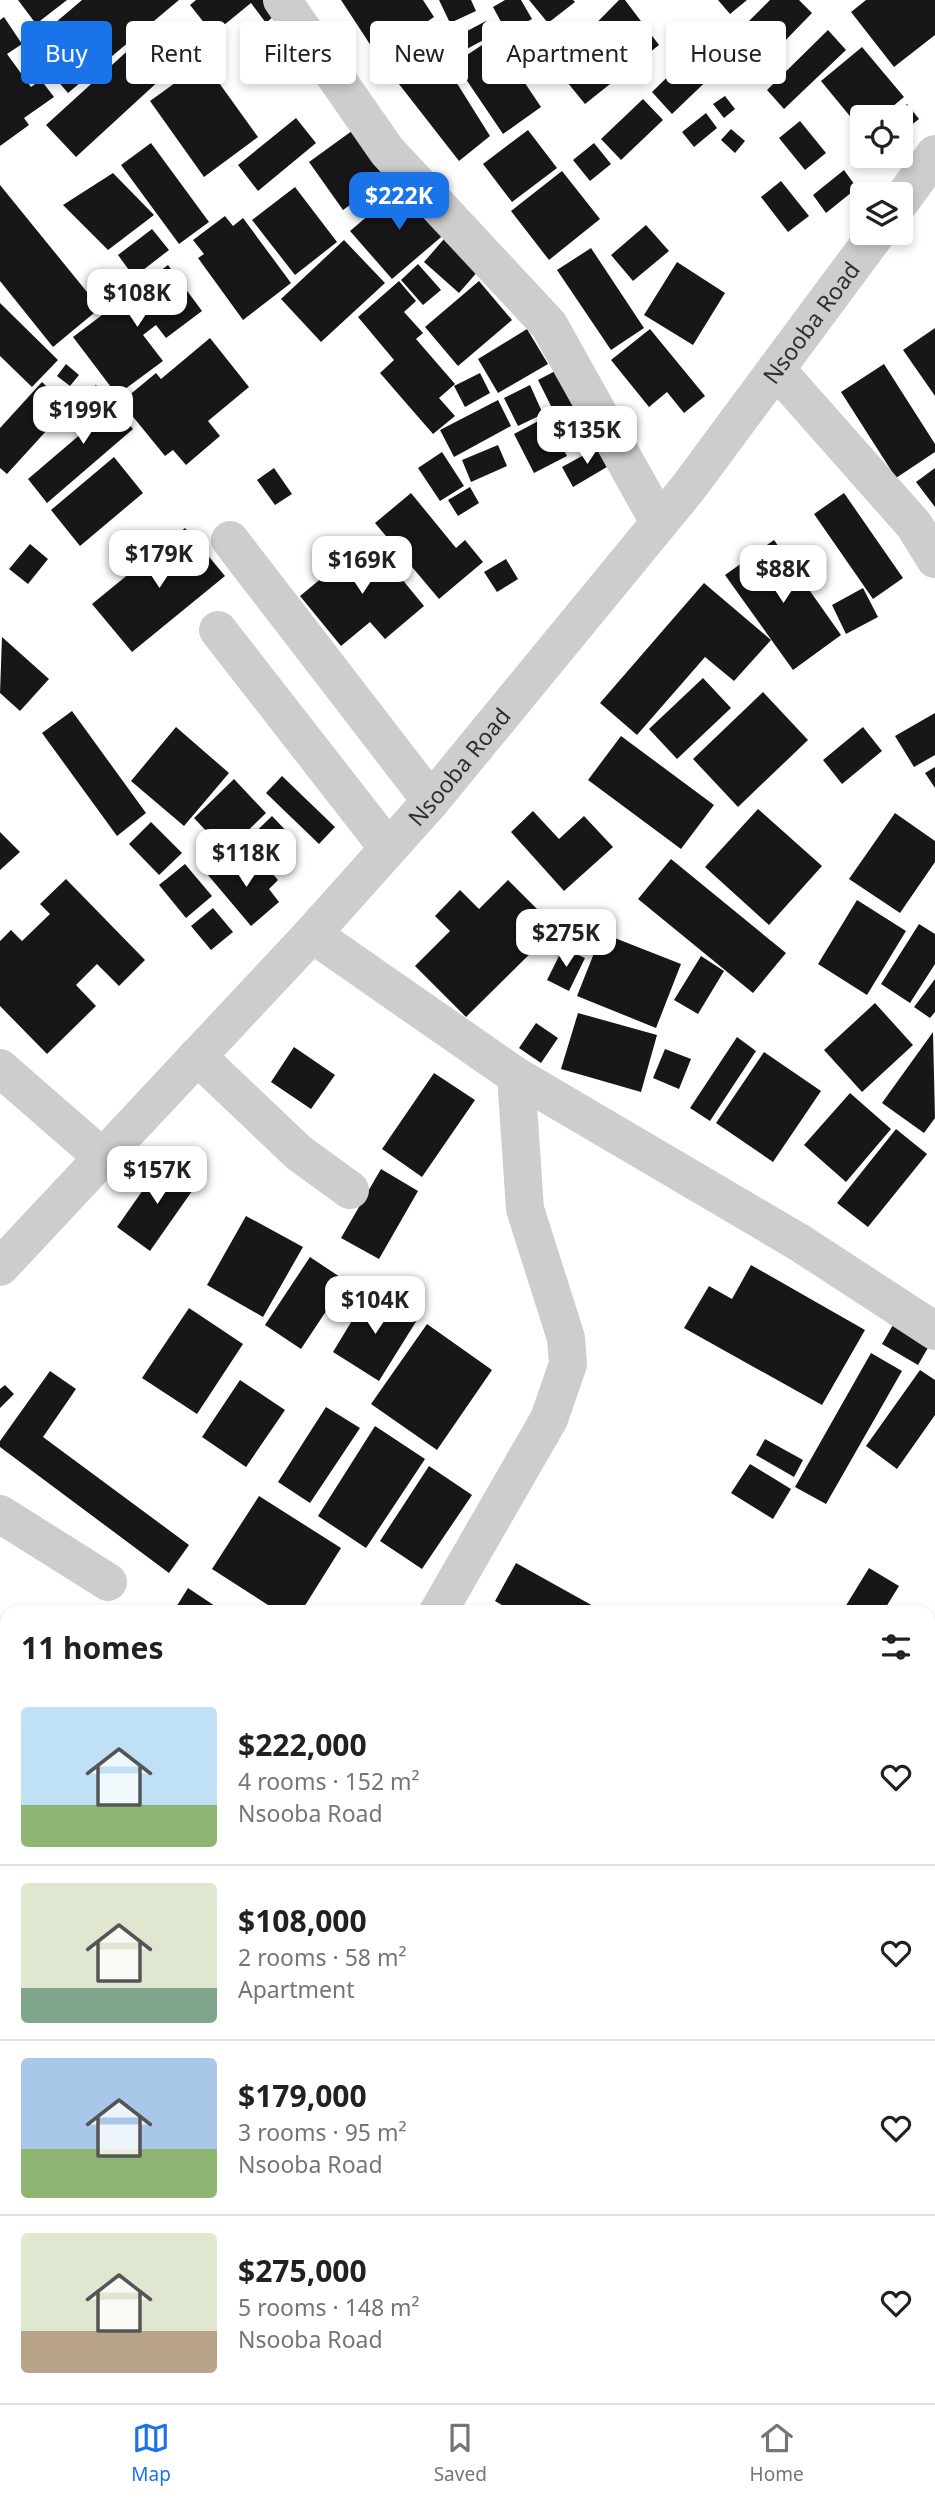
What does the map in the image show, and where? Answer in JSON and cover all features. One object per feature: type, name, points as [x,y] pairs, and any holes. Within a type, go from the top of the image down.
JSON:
[{"type":"street","points":[[282,0],[387,151],[549,325],[659,522]]},
{"type":"street","points":[[913,184],[935,154]]},
{"type":"street","name":"Nsooba Road","points":[[0,1267],[312,934],[431,801],[659,522],[868,245]]},
{"type":"street","points":[[776,369],[915,525],[935,559]]},
{"type":"street","points":[[230,540],[431,801]]},
{"type":"street","points":[[218,630],[388,848]]},
{"type":"street","points":[[312,934],[516,1076],[800,1243],[935,1331]]},
{"type":"street","points":[[197,1056],[299,1153],[350,1190]]},
{"type":"street","points":[[0,1068],[102,1157]]},
{"type":"street","points":[[442,1605],[549,1419],[568,1364],[566,1338],[525,1209],[516,1076]]},
{"type":"street","points":[[0,1514],[108,1583]]},
{"type":"building","points":[[18,0],[67,0],[40,21],[34,21]]},
{"type":"building","points":[[82,0],[179,0],[154,21],[126,21],[126,44],[112,56],[112,21],[57,21]]},
{"type":"building","points":[[196,0],[278,0],[284,7],[268,21],[264,21],[251,3],[226,23],[226,21],[203,21],[190,5]]},
{"type":"building","points":[[341,0],[423,0],[434,17],[428,21],[370,21],[370,44]]},
{"type":"building","points":[[439,0],[471,0],[476,11],[449,21]]},
{"type":"building","points":[[505,0],[521,0],[532,19],[501,21],[493,7]]},
{"type":"building","points":[[529,0],[575,2],[551,21],[546,21]]},
{"type":"building","points":[[619,0],[625,0],[641,21],[598,21]]},
{"type":"building","points":[[718,0],[747,0],[730,14]]},
{"type":"building","points":[[770,0],[799,0],[812,13],[786,40],[786,21],[749,21]]},
{"type":"building","points":[[866,0],[935,0],[935,35],[894,67],[851,12]]},
{"type":"building","points":[[4,17],[21,42],[7,54],[21,73],[21,84],[29,84],[31,87],[44,84],[54,97],[24,118],[29,125],[0,146],[0,20]]},
{"type":"building","points":[[482,23],[482,41],[468,48],[468,31]]},
{"type":"building","points":[[828,30],[846,50],[784,109],[767,90],[773,84],[786,84],[786,71]]},
{"type":"building","points":[[652,36],[659,45],[652,51]]},
{"type":"building","points":[[482,45],[482,84],[526,84],[541,107],[503,134],[468,82],[468,54]]},
{"type":"building","points":[[862,47],[904,97],[894,105],[850,105],[850,116],[821,81]]},
{"type":"building","points":[[126,52],[126,84],[155,84],[76,157],[46,125],[91,84],[112,84],[112,65]]},
{"type":"building","points":[[666,78],[666,84],[703,84],[672,114],[652,92]]},
{"type":"building","points":[[60,84],[79,84],[68,93]]},
{"type":"building","points":[[174,84],[220,84],[258,137],[204,177],[150,101]]},
{"type":"building","points":[[399,84],[457,84],[490,136],[459,161]]},
{"type":"building","points":[[569,84],[610,84],[585,104]]},
{"type":"building","points":[[725,96],[735,109],[724,118],[713,104]]},
{"type":"building","points":[[643,99],[663,120],[621,160],[601,139]]},
{"type":"building","points":[[913,112],[919,119],[913,124]]},
{"type":"building","points":[[706,113],[717,128],[694,147],[682,132]]},
{"type":"building","points":[[296,118],[316,143],[258,191],[238,165]]},
{"type":"building","points":[[800,121],[826,153],[805,170],[779,138]]},
{"type":"building","points":[[356,128],[390,176],[343,210],[309,162]]},
{"type":"building","points":[[731,129],[745,141],[735,153],[721,140]]},
{"type":"building","points":[[528,130],[557,168],[512,202],[483,164]]},
{"type":"building","points":[[151,143],[209,222],[179,244],[121,165]]},
{"type":"building","points":[[594,143],[611,164],[590,181],[573,160]]},
{"type":"building","points":[[844,170],[853,182],[850,182],[850,194],[826,213],[813,195]]},
{"type":"building","points":[[562,171],[600,219],[549,260],[511,211]]},
{"type":"building","points":[[113,173],[154,215],[108,250],[63,205]]},
{"type":"building","points":[[781,181],[809,216],[788,232],[761,197]]},
{"type":"building","points":[[405,184],[447,232],[392,279],[350,231]]},
{"type":"building","points":[[0,185],[100,308],[53,347],[0,281]]},
{"type":"building","points":[[295,187],[337,242],[295,275],[252,220]]},
{"type":"building","points":[[225,216],[233,226],[243,218],[291,283],[243,320],[198,258],[204,254],[193,240]]},
{"type":"building","points":[[646,225],[669,251],[633,281],[611,255]]},
{"type":"building","points":[[152,229],[169,250],[134,277],[118,255]]},
{"type":"building","points":[[444,239],[479,270],[459,293],[424,262]]},
{"type":"building","points":[[344,240],[385,283],[321,342],[281,299]]},
{"type":"building","points":[[591,248],[644,328],[611,350],[557,270]]},
{"type":"building","points":[[677,262],[725,293],[693,345],[644,315]]},
{"type":"building","points":[[418,264],[441,290],[423,305],[401,280]]},
{"type":"building","points":[[168,265],[202,311],[166,338],[156,325],[143,335],[163,361],[117,395],[73,337]]},
{"type":"building","points":[[399,281],[416,301],[404,312],[423,333],[416,339],[455,384],[439,398],[455,416],[433,434],[380,373],[394,360],[358,317]]},
{"type":"building","points":[[479,281],[512,320],[458,366],[425,327]]},
{"type":"building","points":[[0,303],[58,360],[32,387],[0,356]]},
{"type":"building","points":[[935,328],[935,396],[903,350]]},
{"type":"building","points":[[527,329],[548,364],[498,393],[478,359]]},
{"type":"building","points":[[650,329],[705,396],[684,413],[667,392],[649,407],[611,360]]},
{"type":"building","points":[[210,338],[249,387],[208,421],[220,436],[186,465],[173,450],[165,456],[121,402],[156,373],[161,379]]},
{"type":"building","points":[[66,364],[79,375],[70,386],[57,376]]},
{"type":"building","points":[[884,364],[935,444],[935,452],[896,478],[841,392]]},
{"type":"building","points":[[561,368],[594,434],[571,446],[538,380]]},
{"type":"building","points":[[480,373],[490,393],[465,407],[454,386]]},
{"type":"building","points":[[42,382],[68,407],[7,474],[0,468],[0,428]]},
{"type":"building","points":[[96,385],[133,429],[47,503],[28,479],[96,421],[78,401]]},
{"type":"building","points":[[530,385],[543,414],[518,426],[504,398]]},
{"type":"building","points":[[498,400],[511,426],[454,457],[440,430]]},
{"type":"building","points":[[546,417],[567,456],[534,473],[514,434]]},
{"type":"building","points":[[498,445],[507,466],[471,482],[462,460]]},
{"type":"building","points":[[602,445],[612,464],[573,487],[562,467]]},
{"type":"building","points":[[442,452],[464,486],[440,501],[418,468]]},
{"type":"building","points":[[114,457],[143,493],[80,546],[51,510]]},
{"type":"building","points":[[274,468],[292,494],[275,505],[257,480]]},
{"type":"building","points":[[935,468],[935,507],[916,482]]},
{"type":"building","points":[[470,487],[479,503],[458,516],[448,500]]},
{"type":"building","points":[[411,493],[456,548],[465,540],[483,562],[439,599],[375,523]]},
{"type":"building","points":[[844,493],[903,578],[873,599],[814,514]]},
{"type":"building","points":[[185,528],[225,576],[132,652],[92,604]]},
{"type":"building","points":[[369,539],[424,606],[385,639],[370,622],[341,646],[300,596]]},
{"type":"building","points":[[774,540],[841,635],[793,670],[725,575]]},
{"type":"building","points":[[30,544],[48,559],[28,584],[9,569]]},
{"type":"building","points":[[506,559],[518,579],[497,592],[484,572]]},
{"type":"building","points":[[704,583],[771,640],[734,681],[705,657],[637,735],[600,703]]},
{"type":"building","points":[[863,588],[878,617],[846,634],[832,605]]},
{"type":"building","points":[[2,637],[49,679],[20,711],[0,693]]},
{"type":"building","points":[[703,678],[731,708],[677,759],[649,729]]},
{"type":"building","points":[[763,692],[808,740],[738,807],[693,759]]},
{"type":"building","points":[[72,711],[146,813],[117,836],[42,733]]},
{"type":"building","points":[[935,713],[935,755],[914,767],[895,736]]},
{"type":"building","points":[[176,727],[229,773],[184,826],[131,781]]},
{"type":"building","points":[[863,727],[882,751],[842,784],[823,760]]},
{"type":"building","points":[[621,736],[714,805],[681,849],[588,780]]},
{"type":"building","points":[[935,767],[935,788],[925,773]]},
{"type":"building","points":[[282,776],[335,827],[319,844],[266,793]]},
{"type":"building","points":[[234,779],[266,813],[226,852],[194,818]]},
{"type":"building","points":[[758,809],[822,866],[769,925],[705,867]]},
{"type":"building","points":[[533,811],[559,839],[584,816],[613,847],[564,891],[511,832]]},
{"type":"building","points":[[895,813],[935,841],[935,862],[900,913],[849,879]]},
{"type":"building","points":[[272,816],[292,837],[263,865],[243,844]]},
{"type":"building","points":[[151,822],[182,853],[159,875],[129,844]]},
{"type":"building","points":[[0,832],[20,852],[0,870]]},
{"type":"building","points":[[233,855],[251,877],[265,865],[278,880],[269,889],[279,902],[251,926],[208,875]]},
{"type":"building","points":[[671,859],[786,953],[753,993],[638,899]]},
{"type":"building","points":[[185,864],[212,896],[186,918],[159,885]]},
{"type":"building","points":[[66,879],[145,960],[119,986],[97,964],[76,985],[96,1006],[47,1054],[0,1006],[0,941],[11,930],[22,941],[50,914],[40,904]]},
{"type":"building","points":[[508,880],[556,928],[466,1017],[415,966],[450,931],[435,916],[460,890],[479,909]]},
{"type":"building","points":[[857,900],[906,931],[867,995],[818,964]]},
{"type":"building","points":[[213,908],[233,932],[211,950],[191,926]]},
{"type":"building","points":[[919,924],[935,934],[935,964],[910,1003],[881,984]]},
{"type":"building","points":[[602,933],[681,964],[656,1028],[577,996]]},
{"type":"building","points":[[563,948],[585,958],[569,991],[547,980]]},
{"type":"building","points":[[701,956],[724,971],[698,1014],[674,1000]]},
{"type":"building","points":[[935,979],[935,1012],[930,1018],[914,1007]]},
{"type":"building","points":[[875,1003],[913,1045],[862,1092],[824,1050]]},
{"type":"building","points":[[578,1013],[657,1035],[641,1092],[561,1069]]},
{"type":"building","points":[[536,1023],[558,1038],[541,1063],[519,1048]]},
{"type":"building","points":[[933,1032],[935,1118],[924,1133],[882,1103]]},
{"type":"building","points":[[737,1037],[756,1051],[710,1121],[690,1108]]},
{"type":"building","points":[[294,1047],[335,1075],[311,1109],[271,1082]]},
{"type":"building","points":[[665,1049],[691,1059],[679,1089],[653,1078]]},
{"type":"building","points":[[764,1052],[821,1091],[773,1162],[716,1123]]},
{"type":"building","points":[[434,1073],[475,1100],[422,1177],[382,1149]]},
{"type":"building","points":[[850,1093],[891,1129],[846,1182],[804,1145]]},
{"type":"building","points":[[896,1129],[927,1154],[868,1227],[837,1203]]},
{"type":"building","points":[[164,1160],[197,1184],[150,1251],[117,1227]]},
{"type":"building","points":[[381,1169],[418,1191],[379,1259],[341,1238]]},
{"type":"building","points":[[246,1216],[303,1247],[263,1317],[207,1285]]},
{"type":"building","points":[[310,1257],[346,1281],[301,1349],[265,1325]]},
{"type":"building","points":[[751,1265],[865,1330],[822,1405],[684,1328],[709,1286],[732,1299]]},
{"type":"building","points":[[370,1291],[417,1320],[379,1381],[333,1352]]},
{"type":"building","points":[[189,1308],[243,1344],[197,1414],[142,1378]]},
{"type":"building","points":[[427,1324],[492,1370],[437,1450],[371,1404]]},
{"type":"building","points":[[893,1325],[929,1346],[918,1365],[882,1344]]},
{"type":"building","points":[[871,1353],[902,1371],[826,1504],[795,1487]]},
{"type":"building","points":[[920,1370],[935,1380],[935,1415],[897,1469],[866,1446]]},
{"type":"building","points":[[50,1371],[76,1389],[43,1437],[189,1545],[169,1573],[0,1447],[0,1441]]},
{"type":"building","points":[[240,1380],[285,1410],[246,1467],[202,1437]]},
{"type":"building","points":[[5,1385],[14,1394],[0,1408],[0,1389]]},
{"type":"building","points":[[326,1407],[360,1428],[310,1503],[278,1482]]},
{"type":"building","points":[[375,1426],[425,1459],[366,1548],[318,1516]]},
{"type":"building","points":[[765,1439],[803,1460],[794,1477],[756,1455]]},
{"type":"building","points":[[750,1464],[791,1489],[773,1519],[731,1493]]},
{"type":"building","points":[[429,1466],[472,1495],[422,1569],[380,1541]]},
{"type":"building","points":[[259,1496],[341,1548],[305,1605],[268,1605],[212,1569]]},
{"type":"building","points":[[516,1563],[591,1605],[502,1605],[495,1601]]},
{"type":"building","points":[[869,1568],[899,1586],[887,1605],[846,1605]]},
{"type":"building","points":[[188,1588],[214,1605],[177,1605]]}]
